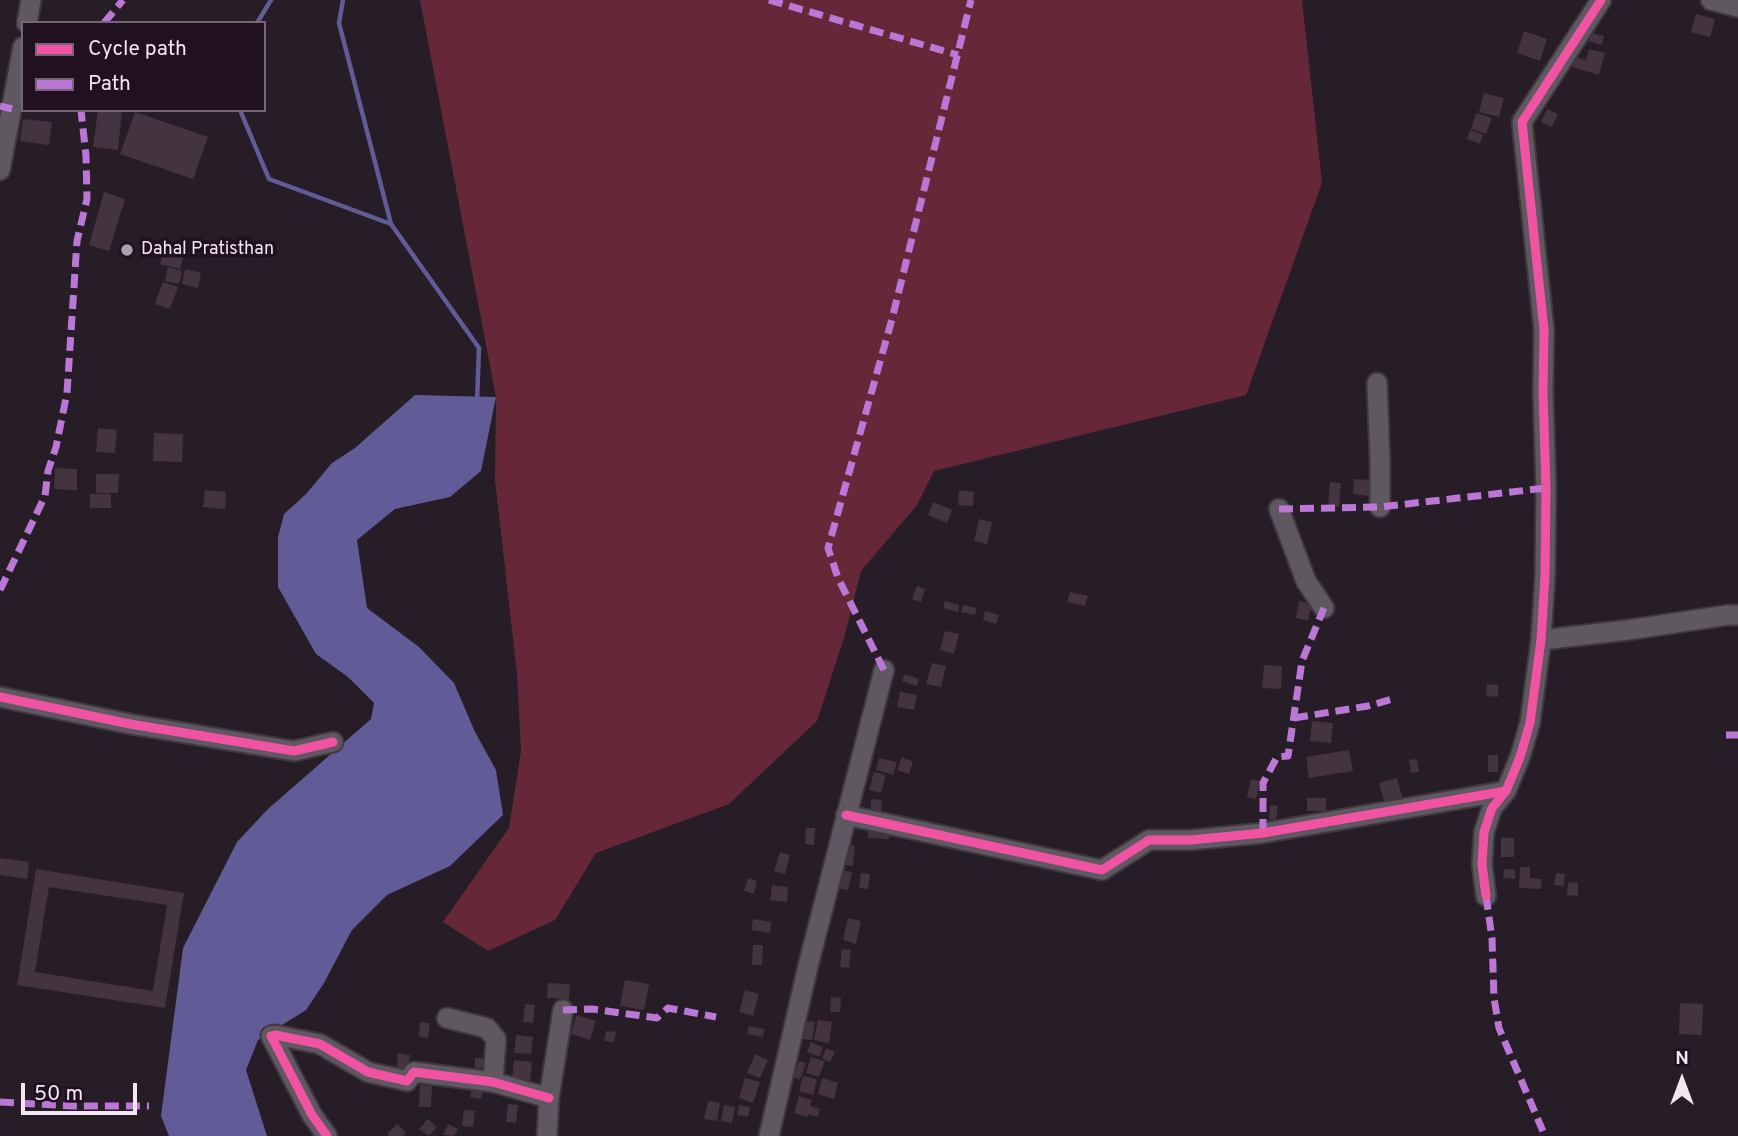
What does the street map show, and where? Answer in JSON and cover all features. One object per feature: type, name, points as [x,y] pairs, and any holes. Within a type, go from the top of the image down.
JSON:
[{"type":"street","points":[[27,21],[31,0]]},
{"type":"street","points":[[1486,896],[1482,864],[1484,832],[1492,808],[1506,791],[1530,723],[1541,639],[1545,576],[1544,330],[1522,122],[1601,0]]},
{"type":"street","points":[[1712,0],[1738,7]]},
{"type":"street","points":[[0,170],[21,58]]},
{"type":"street","points":[[1377,383],[1380,507]]},
{"type":"street","points":[[1279,509],[1306,581],[1324,608]]},
{"type":"street","points":[[1541,639],[1738,615]]},
{"type":"street","points":[[769,1136],[808,966],[884,670]]},
{"type":"street","points":[[0,697],[130,723],[295,751],[333,742]]},
{"type":"street","points":[[846,815],[1102,870],[1149,840],[1191,840],[1263,833],[1506,791]]},
{"type":"street","points":[[547,1136],[549,1098],[563,1010]]},
{"type":"street","points":[[447,1018],[487,1027],[496,1039],[493,1082]]},
{"type":"street","points":[[327,1136],[312,1115],[271,1036],[320,1044],[368,1072],[407,1080],[414,1072],[493,1082],[549,1098]]},
{"type":"shaded area","points":[[420,0],[1302,0],[1322,183],[1246,395],[934,471],[917,505],[861,571],[845,635],[817,721],[729,804],[596,853],[555,920],[488,951],[443,922],[509,828],[521,751],[517,674],[495,480],[496,397]]},
{"type":"shaded area","points":[[415,395],[496,397],[481,471],[450,497],[395,509],[357,540],[367,608],[419,647],[454,683],[475,732],[496,770],[503,815],[450,866],[387,895],[352,930],[324,983],[306,1010],[258,1040],[246,1070],[267,1136],[169,1136],[161,1116],[183,948],[237,842],[268,809],[371,719],[374,703],[348,677],[316,654],[278,587],[278,537],[284,514],[306,494],[332,463],[355,448]]},
{"type":"building","points":[[1696,14],[1715,19],[1710,37],[1691,32]]},
{"type":"building","points":[[1524,31],[1547,39],[1540,61],[1517,53]]},
{"type":"building","points":[[1591,33],[1604,36],[1602,45],[1589,41]]},
{"type":"building","points":[[1589,49],[1605,53],[1599,75],[1572,67],[1575,57],[1586,60]]},
{"type":"building","points":[[1484,93],[1504,98],[1499,117],[1479,112]]},
{"type":"building","points":[[1547,109],[1558,114],[1552,127],[1541,122]]},
{"type":"building","points":[[98,112],[122,112],[118,150],[93,147]]},
{"type":"building","points":[[135,112],[208,137],[193,179],[120,154]]},
{"type":"building","points":[[1476,113],[1492,118],[1486,134],[1471,129]]},
{"type":"building","points":[[23,119],[52,122],[49,145],[20,141]]},
{"type":"building","points":[[1470,130],[1483,135],[1480,144],[1467,139]]},
{"type":"building","points":[[104,192],[125,199],[109,251],[89,245]]},
{"type":"building","points":[[165,244],[185,249],[180,269],[160,264]]},
{"type":"building","points":[[168,267],[182,271],[179,284],[165,281]]},
{"type":"building","points":[[185,269],[201,273],[198,288],[182,284]]},
{"type":"building","points":[[163,282],[178,287],[170,309],[155,304]]},
{"type":"building","points":[[98,428],[117,430],[115,453],[96,452]]},
{"type":"building","points":[[154,433],[183,434],[182,462],[153,461]]},
{"type":"building","points":[[55,468],[77,469],[77,490],[54,489]]},
{"type":"building","points":[[96,474],[119,474],[118,493],[96,493]]},
{"type":"building","points":[[1354,479],[1371,480],[1369,496],[1353,494]]},
{"type":"building","points":[[1330,482],[1341,483],[1339,507],[1328,506]]},
{"type":"building","points":[[205,490],[226,492],[225,509],[203,507]]},
{"type":"building","points":[[959,490],[974,492],[973,506],[958,505]]},
{"type":"building","points":[[90,494],[111,494],[111,508],[90,508]]},
{"type":"building","points":[[933,502],[952,510],[947,523],[928,515]]},
{"type":"building","points":[[979,519],[992,522],[987,544],[974,541]]},
{"type":"building","points":[[917,586],[925,589],[921,602],[912,599]]},
{"type":"building","points":[[1070,592],[1088,596],[1085,606],[1067,602]]},
{"type":"building","points":[[945,601],[959,605],[958,612],[943,608]]},
{"type":"building","points":[[1299,601],[1312,604],[1308,621],[1296,618]]},
{"type":"building","points":[[963,605],[977,608],[975,615],[961,612]]},
{"type":"building","points":[[985,611],[999,615],[996,624],[983,620]]},
{"type":"building","points":[[945,631],[959,634],[954,654],[940,650]]},
{"type":"building","points":[[932,663],[946,666],[941,687],[926,684]]},
{"type":"building","points":[[1264,665],[1282,666],[1281,689],[1262,688]]},
{"type":"building","points":[[905,674],[919,679],[917,686],[902,681]]},
{"type":"building","points":[[1487,684],[1498,685],[1498,697],[1486,696]]},
{"type":"building","points":[[900,692],[917,695],[914,710],[897,707]]},
{"type":"building","points":[[1312,721],[1333,723],[1331,743],[1310,741]]},
{"type":"building","points":[[1349,750],[1353,771],[1309,778],[1306,757]]},
{"type":"building","points":[[1488,755],[1498,755],[1498,772],[1488,772]]},
{"type":"building","points":[[902,757],[913,762],[909,774],[897,770]]},
{"type":"building","points":[[879,758],[897,762],[893,775],[876,770]]},
{"type":"building","points":[[1417,759],[1419,772],[1411,773],[1409,760]]},
{"type":"building","points":[[874,772],[886,775],[881,793],[869,790]]},
{"type":"building","points":[[1397,778],[1403,799],[1385,804],[1379,783]]},
{"type":"building","points":[[1251,779],[1260,781],[1256,799],[1247,797]]},
{"type":"building","points":[[1307,798],[1326,798],[1326,811],[1307,811]]},
{"type":"building","points":[[871,799],[882,800],[881,814],[871,813]]},
{"type":"building","points":[[1270,805],[1278,806],[1276,820],[1269,819]]},
{"type":"building","points":[[806,828],[815,828],[814,845],[805,844]]},
{"type":"building","points":[[868,831],[890,831],[889,839],[868,838]]},
{"type":"building","points":[[1501,838],[1514,838],[1514,857],[1501,857]]},
{"type":"building","points":[[844,844],[855,846],[853,866],[841,864]]},
{"type":"building","points":[[780,852],[790,855],[785,874],[774,871]]},
{"type":"building","points":[[0,858],[29,862],[27,879],[0,875]]},
{"type":"building","points":[[1520,867],[1530,867],[1530,878],[1542,879],[1541,889],[1519,888]]},
{"type":"building","points":[[36,869],[184,893],[165,1008],[17,985]],"holes":[[[49,887],[167,905],[153,991],[35,972]]]},
{"type":"building","points":[[1504,869],[1515,870],[1515,879],[1503,878]]},
{"type":"building","points":[[841,870],[852,872],[848,890],[837,888]]},
{"type":"building","points":[[861,873],[870,874],[868,889],[859,888]]},
{"type":"building","points":[[1556,873],[1565,874],[1564,886],[1554,885]]},
{"type":"building","points":[[748,878],[757,881],[754,894],[744,891]]},
{"type":"building","points":[[1568,882],[1578,883],[1578,896],[1567,895]]},
{"type":"building","points":[[772,885],[788,887],[787,902],[770,900]]},
{"type":"building","points":[[848,918],[861,921],[856,944],[843,940]]},
{"type":"building","points":[[753,919],[771,922],[770,933],[751,930]]},
{"type":"building","points":[[753,945],[763,945],[762,965],[752,965]]},
{"type":"building","points":[[842,949],[851,950],[849,968],[840,967]]},
{"type":"building","points":[[625,980],[649,984],[644,1010],[620,1006]]},
{"type":"building","points":[[548,983],[570,984],[569,999],[547,998]]},
{"type":"building","points":[[745,990],[759,994],[753,1016],[739,1012]]},
{"type":"building","points":[[831,997],[841,998],[840,1012],[830,1012]]},
{"type":"building","points":[[1680,1003],[1703,1004],[1702,1035],[1679,1034]]},
{"type":"building","points":[[525,1004],[535,1005],[533,1023],[523,1022]]},
{"type":"building","points":[[576,1015],[596,1021],[590,1040],[571,1034]]},
{"type":"building","points":[[818,1020],[832,1022],[829,1043],[814,1040]]},
{"type":"building","points":[[806,1021],[815,1022],[812,1040],[803,1039]]},
{"type":"building","points":[[420,1022],[430,1023],[428,1038],[419,1037]]},
{"type":"building","points":[[749,1026],[764,1029],[763,1037],[747,1034]]},
{"type":"building","points":[[606,1031],[616,1032],[614,1042],[604,1041]]},
{"type":"building","points":[[516,1035],[533,1037],[531,1054],[514,1053]]},
{"type":"building","points":[[811,1042],[823,1047],[820,1057],[807,1052]]},
{"type":"building","points":[[826,1048],[835,1052],[830,1062],[822,1058]]},
{"type":"building","points":[[398,1053],[410,1055],[407,1075],[396,1073]]},
{"type":"building","points":[[755,1054],[768,1060],[760,1078],[747,1073]]},
{"type":"building","points":[[811,1057],[825,1061],[819,1077],[806,1073]]},
{"type":"building","points":[[475,1058],[492,1059],[492,1069],[475,1068]]},
{"type":"building","points":[[514,1060],[532,1062],[530,1083],[512,1081]]},
{"type":"building","points":[[799,1061],[806,1063],[800,1080],[793,1077]]},
{"type":"building","points":[[803,1076],[817,1079],[813,1095],[799,1091]]},
{"type":"building","points":[[745,1078],[760,1082],[753,1103],[739,1098]]},
{"type":"building","points":[[822,1078],[838,1083],[834,1099],[818,1094]]},
{"type":"building","points":[[473,1083],[484,1086],[481,1099],[470,1097]]},
{"type":"building","points":[[420,1085],[432,1086],[431,1107],[419,1107]]},
{"type":"building","points":[[799,1096],[812,1100],[810,1106],[820,1109],[818,1117],[794,1113]]},
{"type":"building","points":[[708,1101],[720,1103],[717,1121],[704,1119]]},
{"type":"building","points":[[508,1104],[518,1105],[516,1123],[506,1122]]},
{"type":"building","points":[[724,1105],[735,1107],[732,1123],[721,1121]]},
{"type":"building","points":[[739,1105],[750,1107],[748,1117],[737,1115]]},
{"type":"building","points":[[464,1110],[475,1111],[473,1127],[462,1126]]},
{"type":"building","points":[[428,1119],[437,1127],[429,1136],[419,1129]]},
{"type":"building","points":[[397,1124],[406,1132],[403,1136],[389,1136],[387,1134]]},
{"type":"building","points":[[448,1124],[458,1129],[454,1136],[443,1135]]},
{"type":"waterway","points":[[258,21],[271,0]]},
{"type":"waterway","points":[[343,0],[339,23],[391,224],[479,348],[477,402]]},
{"type":"waterway","points":[[241,112],[269,179],[391,224]]},
{"type":"marked path","points":[[106,21],[123,0]]},
{"type":"marked path","points":[[769,0],[958,55]]},
{"type":"marked path","points":[[884,670],[838,578],[828,548],[892,319],[971,0]]},
{"type":"marked path","points":[[0,106],[12,109]]},
{"type":"marked path","points":[[0,590],[45,496],[48,471],[67,393],[77,241],[87,199],[81,112]]},
{"type":"marked path","points":[[1279,509],[1380,507],[1546,488]]},
{"type":"marked path","points":[[1263,833],[1263,783],[1277,757],[1288,756],[1302,661],[1324,608]]},
{"type":"marked path","points":[[1294,718],[1368,706],[1396,698]]},
{"type":"marked path","points":[[1726,735],[1738,735]]},
{"type":"marked path","points":[[1486,896],[1499,1028],[1545,1136]]},
{"type":"marked path","points":[[563,1010],[592,1009],[657,1018],[668,1008],[716,1017]]},
{"type":"marked path","points":[[0,1102],[149,1106]]},
{"type":"cycle path","points":[[1486,896],[1482,864],[1484,832],[1492,808],[1506,791],[1530,723],[1541,640],[1545,576],[1544,330],[1522,122],[1601,0]]},
{"type":"cycle path","points":[[0,697],[130,724],[294,751],[333,742]]},
{"type":"cycle path","points":[[846,815],[1102,870],[1149,840],[1191,840],[1263,833],[1506,791]]},
{"type":"cycle path","points":[[327,1136],[312,1115],[271,1036],[320,1044],[368,1072],[407,1081],[414,1072],[493,1082],[549,1098]]},
{"type":"place","name":"Dahal Pratisthan","points":[[127,250]]}]
